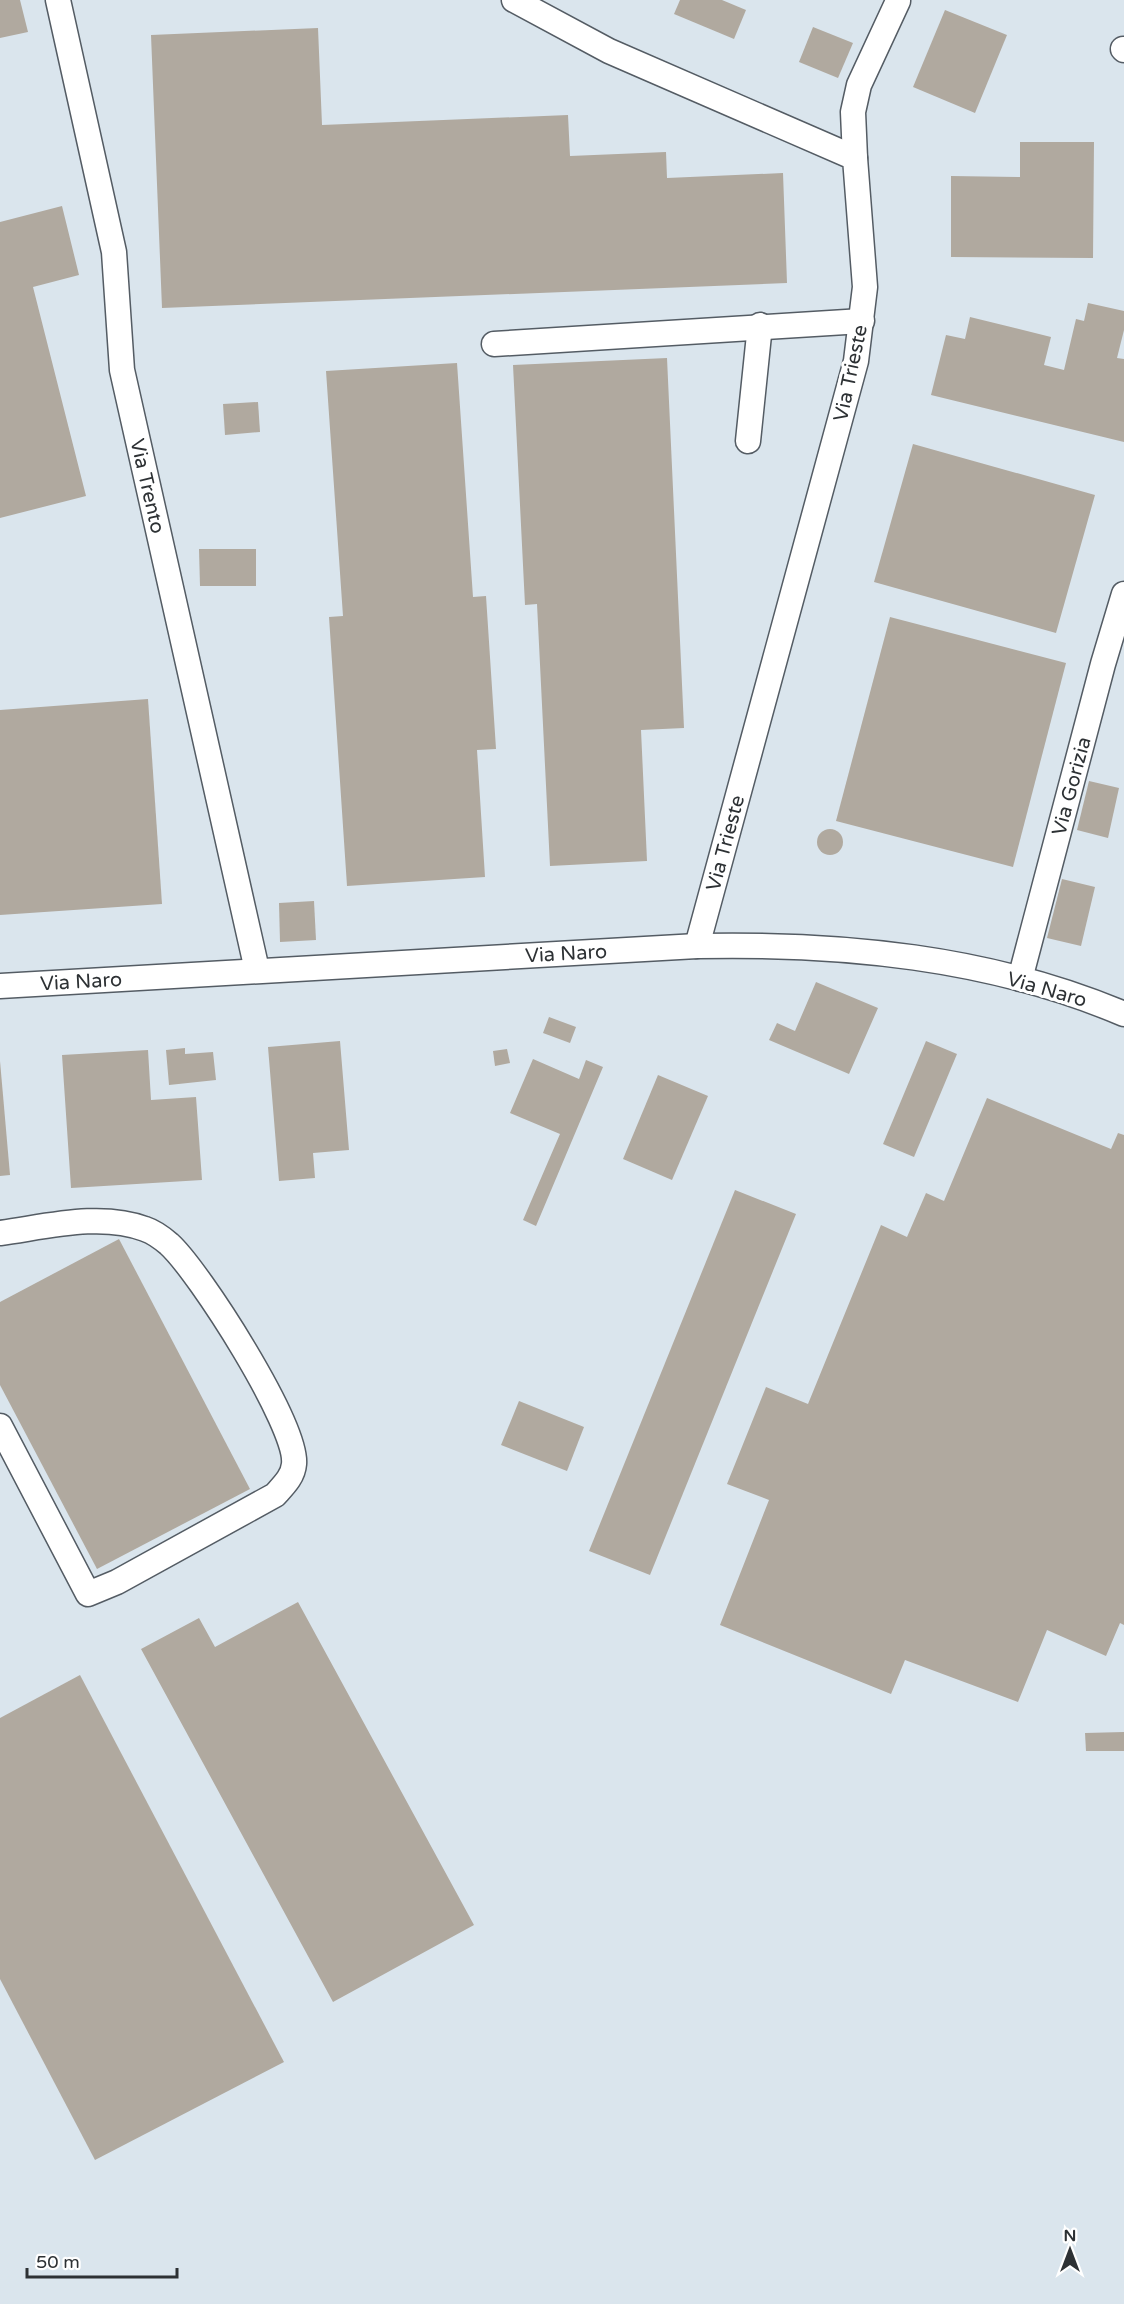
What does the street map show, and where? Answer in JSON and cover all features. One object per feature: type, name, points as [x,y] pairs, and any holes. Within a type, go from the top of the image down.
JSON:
[{"type":"street","name":"Via Trento","points":[[58,0],[114,252],[122,370],[256,970]]},
{"type":"street","points":[[514,0],[609,51],[855,158]]},
{"type":"street","name":"Via Trieste","points":[[698,946],[853,373],[865,287],[853,112],[859,85],[898,1]]},
{"type":"street","points":[[494,344],[760,325],[862,321]]},
{"type":"street","points":[[748,441],[760,325]]},
{"type":"street","name":"Via Gorizia","points":[[1020,979],[1124,594]]},
{"type":"street","name":"Via Naro","points":[[0,986],[698,946],[790,944],[847,948],[913,958],[1020,979],[1124,1014]]},
{"type":"street","points":[[0,1233],[87,1222],[134,1226],[159,1236],[186,1263],[244,1348],[286,1428],[293,1448],[294,1466],[288,1482],[275,1494],[117,1582],[88,1594],[0,1426]]},
{"type":"building","points":[[0,0],[20,0],[28,32],[0,38]]},
{"type":"building","points":[[680,0],[722,0],[746,10],[734,39],[674,14]]},
{"type":"building","points":[[945,10],[1007,35],[975,113],[913,87]]},
{"type":"building","points":[[813,27],[853,43],[838,78],[799,62]]},
{"type":"building","points":[[318,28],[322,125],[568,115],[570,156],[666,152],[667,178],[783,173],[787,283],[162,308],[151,35]]},
{"type":"building","points":[[1020,142],[1094,142],[1093,258],[951,257],[951,176],[1020,177]]},
{"type":"building","points":[[62,206],[79,275],[33,287],[86,496],[0,518],[0,222]]},
{"type":"building","points":[[1088,303],[1124,311],[1124,330],[1117,358],[1124,359],[1124,442],[931,395],[946,335],[965,339],[970,317],[1051,337],[1044,365],[1064,370],[1076,319],[1084,321]]},
{"type":"building","points":[[667,358],[684,728],[641,730],[647,861],[550,866],[537,604],[525,605],[513,365]]},
{"type":"building","points":[[457,363],[473,597],[486,596],[496,749],[477,750],[485,877],[347,886],[329,617],[343,616],[326,371]]},
{"type":"building","points":[[258,402],[260,432],[225,435],[223,404]]},
{"type":"building","points":[[913,444],[1095,495],[1056,633],[874,582]]},
{"type":"building","points":[[199,549],[256,549],[256,586],[200,586]]},
{"type":"building","points":[[890,617],[1066,663],[1013,867],[836,821]]},
{"type":"building","points":[[148,699],[162,904],[0,915],[0,710]]},
{"type":"building","points":[[1089,781],[1119,788],[1108,838],[1077,830]]},
{"type":"building","points":[[830,829],[839,833],[843,842],[839,851],[830,855],[821,851],[817,842],[821,833]]},
{"type":"building","points":[[1062,879],[1095,887],[1081,946],[1047,938]]},
{"type":"building","points":[[314,901],[316,940],[280,942],[279,903]]},
{"type":"building","points":[[816,982],[878,1008],[849,1074],[769,1040],[777,1023],[795,1031]]},
{"type":"building","points":[[549,1017],[576,1027],[570,1043],[543,1033]]},
{"type":"building","points":[[340,1041],[349,1150],[313,1153],[315,1178],[279,1181],[268,1047]]},
{"type":"building","points":[[926,1041],[957,1054],[914,1157],[883,1144]]},
{"type":"building","points":[[185,1048],[185,1054],[213,1052],[216,1080],[169,1085],[166,1050]]},
{"type":"building","points":[[507,1049],[510,1063],[495,1066],[493,1051]]},
{"type":"building","points":[[148,1050],[151,1100],[196,1097],[202,1180],[71,1188],[62,1055]]},
{"type":"building","points":[[533,1059],[579,1079],[586,1060],[603,1067],[536,1226],[523,1220],[560,1134],[510,1113]]},
{"type":"building","points":[[0,1061],[10,1175],[0,1176]]},
{"type":"building","points":[[658,1075],[708,1096],[672,1180],[623,1159]]},
{"type":"building","points":[[987,1098],[1111,1149],[1118,1133],[1124,1135],[1124,1625],[1120,1623],[1106,1656],[1047,1630],[1018,1702],[905,1660],[891,1694],[720,1625],[769,1500],[727,1484],[766,1387],[808,1404],[881,1225],[907,1237],[926,1193],[944,1201]]},
{"type":"building","points":[[735,1190],[796,1214],[650,1575],[589,1551]]},
{"type":"building","points":[[119,1239],[250,1489],[97,1569],[0,1385],[0,1302]]},
{"type":"building","points":[[519,1401],[584,1427],[567,1471],[501,1445]]},
{"type":"building","points":[[298,1602],[474,1925],[333,2002],[141,1649],[199,1618],[215,1647]]},
{"type":"building","points":[[80,1675],[284,2062],[95,2160],[0,1979],[0,1718]]},
{"type":"building","points":[[1124,1732],[1124,1751],[1086,1751],[1085,1733]]}]
